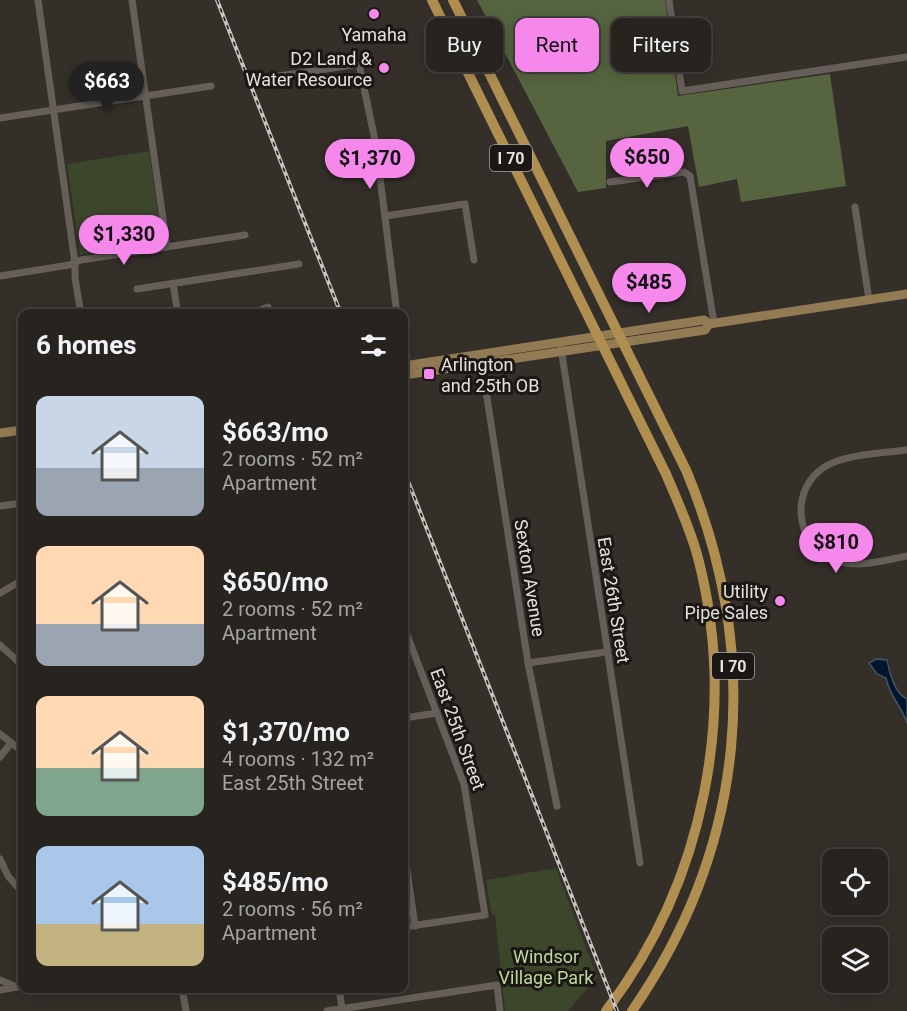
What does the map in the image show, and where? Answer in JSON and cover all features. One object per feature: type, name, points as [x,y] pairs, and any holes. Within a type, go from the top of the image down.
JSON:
[{"type":"highway","name":"I 70","points":[[432,0],[666,474],[696,553],[710,627],[714,696],[713,735],[708,772],[694,835],[680,880],[667,910],[636,968],[606,1011]]},
{"type":"highway","name":"I 70","points":[[453,0],[686,470],[708,528],[725,592],[733,669],[731,750],[718,823],[690,907],[673,944],[632,1011]]},
{"type":"main road","points":[[408,368],[705,330],[712,324],[907,294]]},
{"type":"main road","points":[[0,433],[18,431]]},
{"type":"street","points":[[38,0],[80,309]]},
{"type":"street","points":[[132,0],[167,247]]},
{"type":"street","points":[[669,0],[682,91],[907,57]]},
{"type":"street","points":[[259,79],[359,64],[376,145],[397,309]]},
{"type":"street","points":[[0,118],[146,94],[211,86]]},
{"type":"street","points":[[610,182],[684,172],[690,176],[712,324]]},
{"type":"street","points":[[385,216],[465,204],[474,261]]},
{"type":"street","points":[[855,207],[869,300]]},
{"type":"street","points":[[0,276],[245,235]]},
{"type":"street","points":[[137,290],[299,264]]},
{"type":"street","points":[[173,284],[177,309]]},
{"type":"street","points":[[263,309],[268,307]]},
{"type":"street","name":"East 26th Street","points":[[560,347],[640,863]]},
{"type":"street","name":"Sexton Avenue","points":[[481,359],[528,663],[557,806]]},
{"type":"street","points":[[907,450],[841,460],[822,469],[804,491],[801,505],[802,522],[806,535],[814,547],[835,561],[856,564],[907,556]]},
{"type":"street","points":[[0,506],[18,504]]},
{"type":"street","points":[[0,593],[18,582]]},
{"type":"street","name":"East 25th Street","points":[[408,637],[467,796],[485,915],[415,926]]},
{"type":"street","points":[[0,645],[18,661]]},
{"type":"street","points":[[528,663],[606,652]]},
{"type":"street","points":[[408,717],[437,713]]},
{"type":"street","points":[[0,734],[18,748]]},
{"type":"street","points":[[0,757],[11,743]]},
{"type":"street","points":[[0,859],[8,876],[18,887]]},
{"type":"street","points":[[408,877],[415,926],[408,927]]},
{"type":"street","points":[[0,980],[18,986]]},
{"type":"street","points":[[327,1011],[496,985],[500,1011]]},
{"type":"street","points":[[0,990],[18,987]]},
{"type":"street","points":[[183,993],[186,1011]]},
{"type":"street","points":[[340,993],[342,1009]]},
{"type":"green space","points":[[477,0],[665,0],[667,18],[611,18],[611,72],[675,72],[678,96],[830,74],[846,186],[741,202],[737,179],[699,187],[688,126],[606,141],[606,188],[578,192],[503,49],[503,18],[486,18]]},
{"type":"green space","points":[[149,151],[162,241],[80,255],[67,164]]},
{"type":"green space","name":"Windsor Village Park","points":[[556,868],[597,977],[568,1011],[505,1011],[495,915],[492,915],[486,880]]},
{"type":"water","points":[[876,659],[887,660],[896,688],[907,699],[907,723],[886,678],[877,674],[869,663]]},
{"type":"railway","points":[[217,0],[339,309]]},
{"type":"railway","points":[[408,481],[617,1011]]},
{"type":"place","name":"Yamaha","points":[[374,14]]},
{"type":"place","name":"D2 Land & Water Resource","points":[[384,68]]},
{"type":"place","name":"Arlington and 25th OB","points":[[429,374]]},
{"type":"place","name":"Utility Pipe Sales","points":[[780,601]]}]
